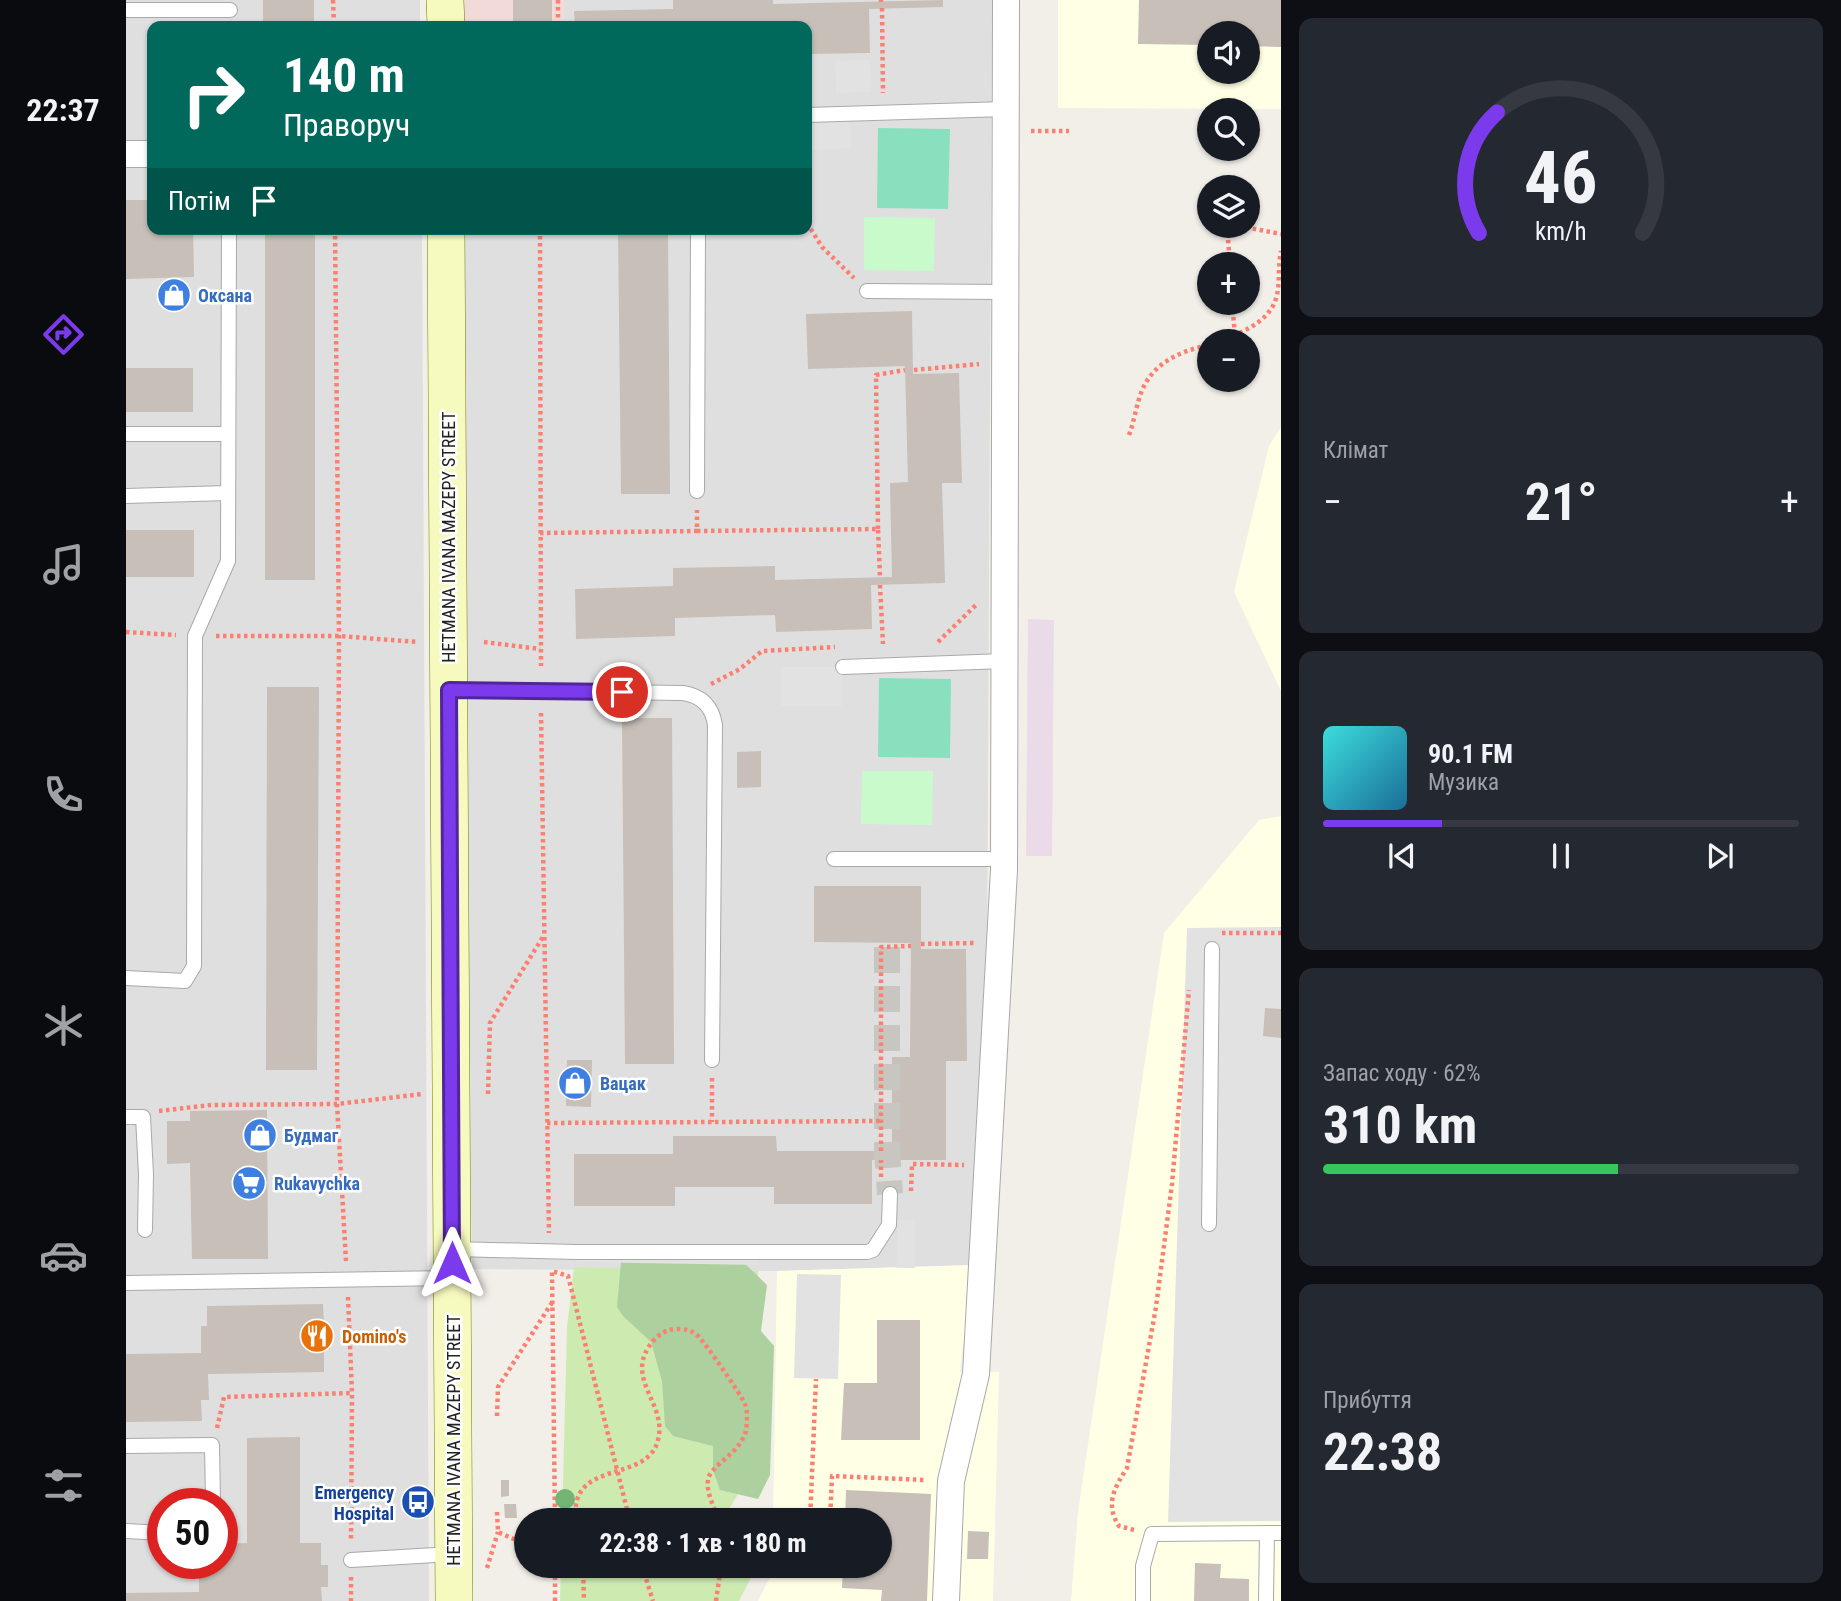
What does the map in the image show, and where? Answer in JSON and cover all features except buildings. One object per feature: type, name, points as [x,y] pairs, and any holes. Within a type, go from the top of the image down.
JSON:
[{"type":"main road","points":[[445,0],[446,21]]},
{"type":"main road","name":"HETMANA IVANA MAZEPY STREET","points":[[446,235],[454,1601]]},
{"type":"street","points":[[946,1601],[951,1481],[976,1374],[1000,941],[1003,859],[1006,0]]},
{"type":"street","points":[[126,154],[147,154]]},
{"type":"lane","points":[[126,10],[230,5]]},
{"type":"lane","points":[[812,115],[883,111],[1006,120]]},
{"type":"lane","points":[[126,978],[185,981],[194,967],[195,636],[228,561],[229,235]]},
{"type":"lane","points":[[697,491],[698,235]]},
{"type":"lane","points":[[867,291],[1005,292]]},
{"type":"lane","points":[[126,434],[229,433]]},
{"type":"lane","points":[[126,496],[228,494]]},
{"type":"lane","points":[[843,667],[1004,661]]},
{"type":"lane","points":[[449,690],[692,694],[711,709],[715,725],[712,1060]]},
{"type":"lane","points":[[834,859],[1003,859]]},
{"type":"lane","points":[[1209,1224],[1212,949]]},
{"type":"lane","points":[[126,1117],[143,1117],[145,1230]]},
{"type":"lane","points":[[126,1283],[452,1264],[576,1252],[867,1252],[873,1250],[889,1225],[890,1194]]},
{"type":"lane","points":[[126,1446],[212,1446],[213,1488]]},
{"type":"lane","points":[[126,1531],[147,1532]]},
{"type":"lane","points":[[1143,1601],[1143,1566],[1152,1534],[1274,1533],[1266,1601]]},
{"type":"lane","points":[[351,1560],[453,1554]]},
{"type":"path","points":[[333,0],[334,21]]},
{"type":"path","points":[[558,0],[558,21]]},
{"type":"path","points":[[882,4],[883,111]]},
{"type":"path","points":[[1006,120],[1069,131]]},
{"type":"path","points":[[1260,230],[1281,234]]},
{"type":"path","points":[[812,231],[822,247],[867,291]]},
{"type":"path","points":[[335,235],[339,636],[337,1104],[346,1265]]},
{"type":"path","points":[[540,235],[541,666]]},
{"type":"path","points":[[1250,329],[1274,305],[1281,251]]},
{"type":"path","points":[[1129,435],[1141,393],[1151,375],[1163,363],[1197,347]]},
{"type":"path","points":[[914,370],[1005,363]]},
{"type":"path","points":[[880,577],[876,375],[905,370]]},
{"type":"path","points":[[697,491],[697,531]]},
{"type":"path","points":[[540,533],[878,529]]},
{"type":"path","points":[[880,585],[883,644]]},
{"type":"path","points":[[938,642],[977,604]]},
{"type":"path","points":[[126,632],[195,636],[339,636],[428,643]]},
{"type":"path","points":[[484,642],[540,649]]},
{"type":"path","points":[[692,694],[740,669],[762,651],[842,646]]},
{"type":"path","points":[[541,713],[549,1234]]},
{"type":"path","points":[[1219,933],[1281,933]]},
{"type":"path","points":[[488,1094],[490,1023],[545,935]]},
{"type":"path","points":[[921,944],[1000,941]]},
{"type":"path","points":[[881,1151],[881,947],[911,946]]},
{"type":"path","points":[[1152,1534],[1119,1526],[1113,1517],[1111,1502],[1115,1487],[1127,1468],[1156,1307],[1172,1184],[1189,989]]},
{"type":"path","points":[[712,1060],[712,1122]]},
{"type":"path","points":[[143,1117],[163,1110],[211,1105],[337,1104],[423,1094]]},
{"type":"path","points":[[547,1124],[881,1121]]},
{"type":"path","points":[[911,1194],[912,1164],[958,1165]]},
{"type":"path","points":[[555,1508],[552,1271],[568,1276],[627,1508]]},
{"type":"path","points":[[347,1294],[352,1393],[351,1601]]},
{"type":"path","points":[[497,1416],[498,1387],[553,1300]]},
{"type":"path","points":[[576,1508],[585,1485],[600,1476],[637,1464],[647,1458],[657,1444],[657,1412],[642,1379],[643,1357],[655,1340],[668,1329],[690,1330],[705,1344],[746,1406],[746,1430],[742,1441],[738,1448],[711,1472],[708,1481],[715,1508]]},
{"type":"path","points":[[811,1508],[816,1379]]},
{"type":"path","points":[[212,1446],[224,1397],[352,1393]]},
{"type":"path","points":[[831,1508],[832,1476],[951,1481]]},
{"type":"path","points":[[485,1578],[498,1532],[497,1512]]},
{"type":"path","points":[[498,1532],[514,1539]]},
{"type":"path","points":[[555,1578],[555,1601]]},
{"type":"path","points":[[583,1578],[584,1601]]},
{"type":"path","points":[[646,1578],[653,1601]]},
{"type":"path","points":[[716,1601],[719,1578]]},
{"type":"shaded area","points":[[126,0],[420,0],[420,21],[147,21],[147,235],[422,235],[429,1601],[126,1601]]},
{"type":"shaded area","points":[[456,0],[564,0],[563,21],[456,21]]},
{"type":"shaded area","points":[[564,0],[992,0],[987,967],[972,1265],[777,1271],[472,1269],[457,235],[812,235],[812,21],[563,21]]},
{"type":"shaded area","points":[[1058,0],[1281,0],[1281,109],[1260,109],[1260,98],[1197,98],[1197,109],[1058,108]]},
{"type":"shaded area","points":[[870,60],[871,92],[836,93],[835,61]]},
{"type":"shaded area","points":[[850,113],[851,148],[812,150],[812,115]]},
{"type":"shaded area","points":[[1281,427],[1281,691],[1234,592],[1269,446]]},
{"type":"shaded area","points":[[1028,619],[1054,620],[1052,856],[1026,856]]},
{"type":"shaded area","points":[[781,667],[843,667],[842,706],[781,706]]},
{"type":"shaded area","points":[[1281,816],[1281,1601],[1071,1601],[1078,1512],[1164,933],[1259,820]]},
{"type":"shaded area","points":[[1281,927],[1281,1521],[1168,1522],[1187,928]]},
{"type":"shaded area","points":[[898,1220],[915,1220],[915,1268],[897,1268]]},
{"type":"shaded area","points":[[576,1252],[759,1252],[759,1265],[577,1262]]},
{"type":"shaded area","points":[[972,1265],[960,1372],[999,1372],[993,1601],[758,1601],[770,1578],[892,1578],[892,1508],[773,1508],[777,1271]]},
{"type":"shaded area","points":[[797,1274],[841,1275],[838,1379],[794,1378]]},
{"type":"green space","points":[[878,128],[950,129],[948,209],[877,208]]},
{"type":"green space","points":[[864,217],[935,218],[934,271],[864,270]]},
{"type":"green space","points":[[879,678],[951,679],[950,758],[878,757]]},
{"type":"green space","points":[[862,771],[933,771],[932,825],[861,824]]},
{"type":"green space","points":[[741,1260],[767,1285],[761,1331],[774,1346],[770,1475],[758,1499],[720,1490],[713,1470],[713,1446],[673,1436],[665,1426],[662,1381],[651,1342],[617,1307],[621,1262]]},
{"type":"green space","points":[[574,1267],[758,1271],[755,1342],[757,1464],[730,1508],[562,1508],[567,1327]]},
{"type":"green space","points":[[561,1578],[751,1578],[739,1601],[560,1601]]},
{"type":"tunnel","points":[[887,947],[887,1151],[890,1194]]},
{"type":"place","name":"Оксана","points":[[174,295]]},
{"type":"place","name":"Вацак","points":[[575,1083]]},
{"type":"place","name":"Будмаг","points":[[260,1135]]},
{"type":"place","name":"Rukavychka","points":[[249,1183]]},
{"type":"place","name":"Domino's","points":[[317,1336]]},
{"type":"place","name":"Emergency Hospital","points":[[418,1502]]},
{"type":"route","points":[[452,1263],[449,690],[622,692]]}]
